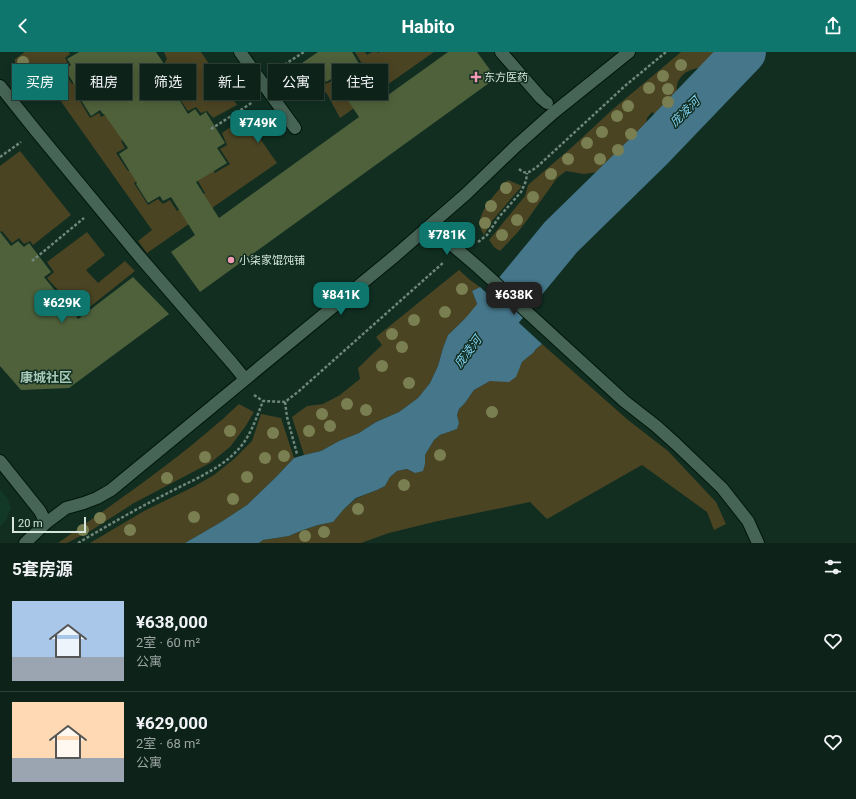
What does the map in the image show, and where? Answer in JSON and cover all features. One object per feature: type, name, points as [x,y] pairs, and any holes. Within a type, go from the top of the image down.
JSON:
[{"type":"street","points":[[240,52],[268,92]]},
{"type":"street","points":[[501,52],[547,103]]},
{"type":"street","points":[[25,543],[46,523],[66,508],[97,498],[111,490],[396,255],[466,194],[554,112],[629,52]]},
{"type":"street","points":[[0,86],[140,258],[245,379]]},
{"type":"street","points":[[274,100],[295,128]]},
{"type":"street","points":[[430,226],[479,268],[624,401],[656,426],[722,488],[748,521],[758,543]]},
{"type":"street","points":[[0,461],[40,511],[46,523]]},
{"type":"path","points":[[261,80],[304,52]]},
{"type":"path","points":[[527,173],[538,166],[626,85],[666,52]]},
{"type":"path","points":[[211,129],[268,92]]},
{"type":"path","points":[[0,157],[36,131]]},
{"type":"path","points":[[505,157],[523,172],[527,173]]},
{"type":"path","points":[[245,379],[252,393],[263,401],[285,402],[447,260],[463,254],[487,235],[499,217],[521,192],[526,181],[527,173]]},
{"type":"path","points":[[32,261],[98,206]]},
{"type":"path","points":[[78,543],[220,464],[242,445],[249,434],[263,401]]},
{"type":"path","points":[[285,402],[287,417],[298,454]]},
{"type":"shaded area","points":[[25,52],[69,52],[70,54],[65,58],[68,64],[16,64],[15,59]]},
{"type":"shaded area","points":[[164,52],[201,52],[209,64],[204,64],[204,100],[234,100],[237,105],[213,118],[207,111],[201,113],[196,107],[188,111],[180,100],[196,100],[196,64],[166,64],[165,62],[167,59]]},
{"type":"shaded area","points":[[355,52],[365,52],[367,55],[372,52],[434,52],[388,84],[388,64],[362,64]]},
{"type":"shaded area","points":[[681,52],[718,52],[713,60],[708,64],[683,74],[677,84],[677,101],[675,107],[669,114],[663,116],[656,115],[652,112],[647,118],[647,132],[642,142],[632,152],[604,171],[584,174],[566,171],[557,178],[525,223],[500,251],[494,247],[489,240],[525,196],[528,185],[612,110]]},
{"type":"shaded area","points":[[68,78],[72,84],[76,82],[76,100],[80,100],[90,118],[99,113],[101,117],[110,112],[126,138],[121,141],[125,148],[116,153],[128,171],[145,161],[151,172],[134,183],[148,205],[158,199],[163,204],[170,200],[177,211],[205,193],[191,169],[213,169],[215,173],[230,164],[220,149],[227,145],[222,133],[245,117],[277,163],[147,253],[138,241],[152,230],[60,100],[68,100]]},
{"type":"shaded area","points":[[332,81],[332,100],[366,100],[340,118],[326,92],[324,93],[324,82],[326,84]]},
{"type":"shaded area","points":[[166,100],[176,100],[170,104]]},
{"type":"shaded area","points":[[20,151],[71,215],[33,245],[30,241],[24,244],[19,238],[12,243],[2,231],[0,232],[0,166]]},
{"type":"shaded area","points":[[508,180],[522,186],[492,221],[484,235],[481,230],[480,223],[484,209],[493,196]]},
{"type":"shaded area","points":[[87,232],[105,255],[86,270],[98,283],[125,261],[135,271],[61,330],[44,301],[58,290],[47,278],[54,272],[47,262]]},
{"type":"shaded area","points":[[459,270],[480,287],[472,291],[478,306],[448,335],[438,366],[430,383],[418,398],[399,412],[376,422],[359,433],[339,441],[321,451],[304,455],[292,417],[307,406],[323,404],[340,395],[360,379],[358,368],[382,345],[376,337]]},
{"type":"shaded area","points":[[542,344],[628,420],[668,451],[716,502],[726,524],[714,530],[707,512],[642,465],[547,519],[530,502],[438,521],[389,533],[361,543],[259,543],[263,540],[289,536],[318,525],[333,522],[344,509],[357,498],[385,486],[390,477],[397,471],[407,469],[415,473],[425,464],[425,455],[434,440],[440,435],[457,429],[459,423],[457,415],[459,409],[474,390],[490,381],[509,381],[519,369],[522,362]]},
{"type":"shaded area","points":[[239,404],[254,412],[230,447],[210,463],[134,503],[92,530],[67,543],[58,543],[174,459]]},
{"type":"shaded area","points":[[261,414],[281,418],[294,458],[247,505],[185,543],[90,543],[144,511],[214,475],[234,459],[252,441]]},
{"type":"shaded area","points":[[0,489],[8,499],[11,508],[6,520],[0,527]]},
{"type":"water","points":[[480,287],[542,344],[522,362],[516,377],[509,382],[490,381],[474,390],[459,409],[457,415],[459,423],[457,429],[440,435],[434,440],[425,455],[423,471],[415,473],[407,469],[397,471],[390,477],[385,486],[356,498],[333,522],[318,525],[289,536],[263,540],[259,543],[185,543],[247,505],[294,458],[321,451],[339,441],[359,433],[376,422],[399,412],[418,398],[430,383],[438,366],[448,335],[478,306],[472,291]]},
{"type":"building","points":[[79,52],[156,52],[164,64],[140,64],[140,100],[179,100],[188,114],[195,109],[200,116],[206,112],[225,143],[217,148],[227,163],[196,182],[219,218],[359,117],[348,100],[388,100],[388,95],[448,52],[477,52],[496,78],[200,292],[171,252],[195,235],[171,197],[163,201],[160,196],[148,203],[119,154],[128,148],[104,114],[100,110],[91,116],[81,100],[132,100],[132,64],[76,64],[76,87],[68,74],[68,67],[71,65],[67,59]]},
{"type":"building","points":[[318,52],[352,52],[359,64],[332,64],[332,79],[326,82],[324,79],[324,64],[300,64]]},
{"type":"building","points":[[0,232],[11,246],[18,241],[24,247],[29,243],[51,272],[44,277],[78,319],[133,277],[169,314],[69,388],[21,390],[0,366]]},
{"type":"waterway","name":"庞凌河","points":[[466,355],[481,334],[561,237],[651,149],[744,52]]},
{"type":"place","name":"东方医药","points":[[476,77]]},
{"type":"place","name":"小柒家馄饨铺","points":[[231,260]]},
{"type":"district","name":"康城社区","points":[[46,377]]}]
